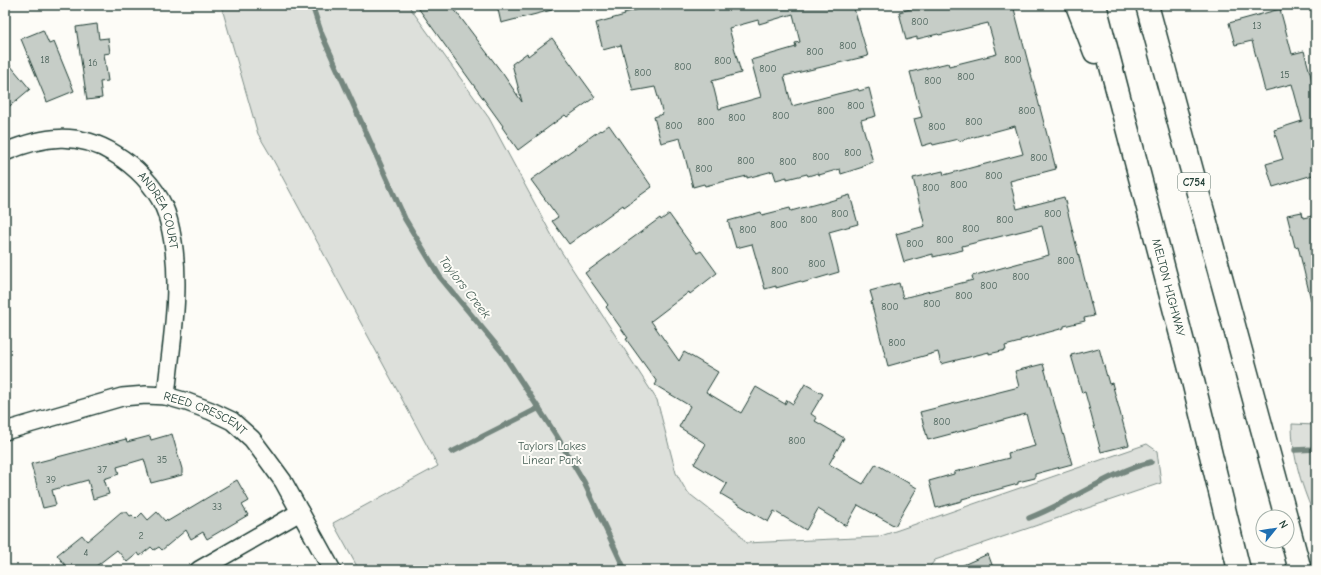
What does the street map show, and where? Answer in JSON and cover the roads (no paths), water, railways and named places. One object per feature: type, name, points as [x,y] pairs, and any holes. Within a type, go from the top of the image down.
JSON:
[{"type":"highway","points":[[1077,5],[1132,148]]},
{"type":"highway","name":"MELTON HIGHWAY","points":[[1095,5],[1191,373],[1239,570]]},
{"type":"highway","name":"C754","points":[[1147,5],[1284,509]]},
{"type":"highway","points":[[1294,549],[1300,570]]},
{"type":"street","name":"ANDREA COURT","points":[[5,152],[24,144],[54,138],[77,139],[105,148],[122,158],[142,176],[154,190],[164,207],[170,227],[174,254],[176,292],[166,396]]},
{"type":"street","name":"REED CRESCENT","points":[[5,431],[122,397],[146,394],[166,396],[211,411],[232,421],[252,440],[267,459],[283,481],[332,570]]},
{"type":"street","points":[[200,570],[300,512]]},
{"type":"waterway","name":"Taylors Creek","points":[[312,5],[322,35],[405,219],[440,277],[502,352],[556,435],[584,482],[625,570]]},
{"type":"waterway","points":[[452,452],[539,408]]},
{"type":"waterway","points":[[1295,450],[1316,449]]},
{"type":"waterway","points":[[1029,518],[1120,473],[1151,462]]},
{"type":"park label","name":"Taylors Lakes Linear Park","points":[[552,453]]}]
